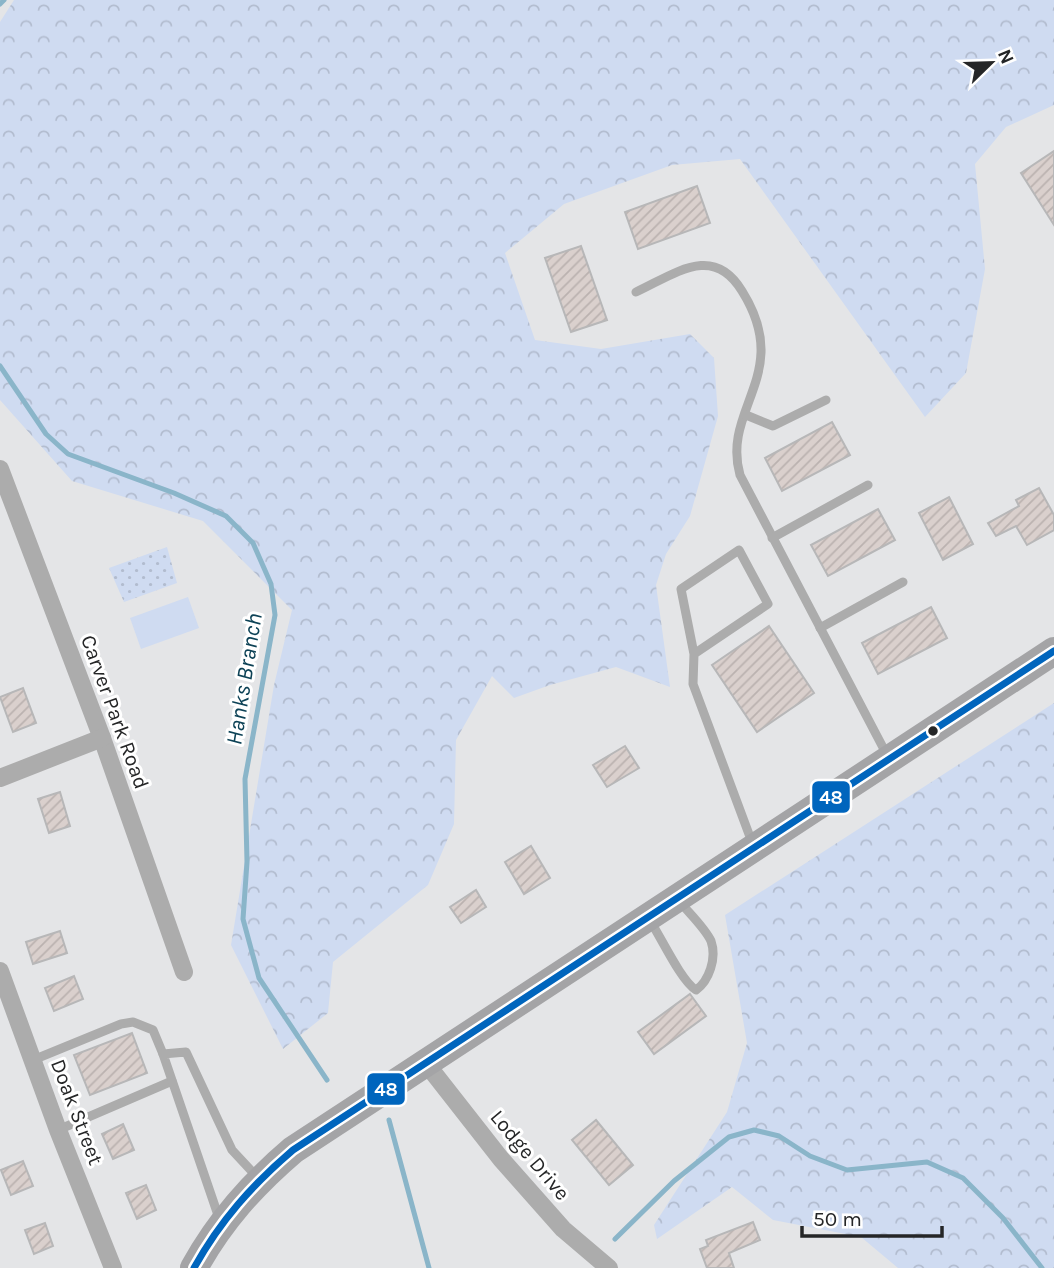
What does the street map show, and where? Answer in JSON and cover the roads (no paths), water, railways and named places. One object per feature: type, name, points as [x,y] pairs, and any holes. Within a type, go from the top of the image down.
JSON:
[{"type":"main road","points":[[194,1268],[221,1224],[259,1180],[293,1150],[1054,651]]},
{"type":"street","name":"Carver Park Road","points":[[0,469],[102,738],[184,972]]},
{"type":"street","points":[[0,778],[102,738]]},
{"type":"street","name":"Doak Street","points":[[0,971],[58,1130],[113,1268]]},
{"type":"street","name":"Lodge Drive","points":[[425,1062],[501,1159],[564,1230],[609,1268]]},
{"type":"lane","points":[[636,292],[688,268],[706,264],[719,267],[734,278],[751,304],[760,330],[762,359],[737,440],[735,460],[772,538],[889,758]]},
{"type":"lane","points":[[746,415],[773,426],[826,400]]},
{"type":"lane","points":[[772,538],[868,485]]},
{"type":"lane","points":[[694,654],[768,604],[739,550],[681,589],[694,654],[693,684],[754,847]]},
{"type":"lane","points":[[820,628],[903,582]]},
{"type":"lane","points":[[647,917],[672,955],[686,985],[696,990],[707,982],[710,974],[711,942],[677,898]]},
{"type":"lane","points":[[33,1060],[121,1024],[133,1022],[153,1030],[221,1224]]},
{"type":"lane","points":[[163,1054],[186,1052],[195,1066],[232,1150],[259,1180]]},
{"type":"lane","points":[[58,1130],[173,1084]]},
{"type":"waterway","name":"Hanks Branch","points":[[0,4],[4,0]]},
{"type":"waterway","name":"Hanks Branch","points":[[0,366],[46,434],[68,454],[174,493],[226,516],[253,543],[271,584],[275,615],[245,779],[247,862],[243,919],[259,978],[327,1080]]},
{"type":"waterway","name":"Hanks Branch","points":[[389,1120],[429,1268]]},
{"type":"waterway","name":"Hanks Branch","points":[[615,1239],[674,1181],[729,1137],[754,1130],[779,1136],[810,1156],[847,1170],[927,1162],[963,1178],[1003,1218],[1042,1268]]}]
